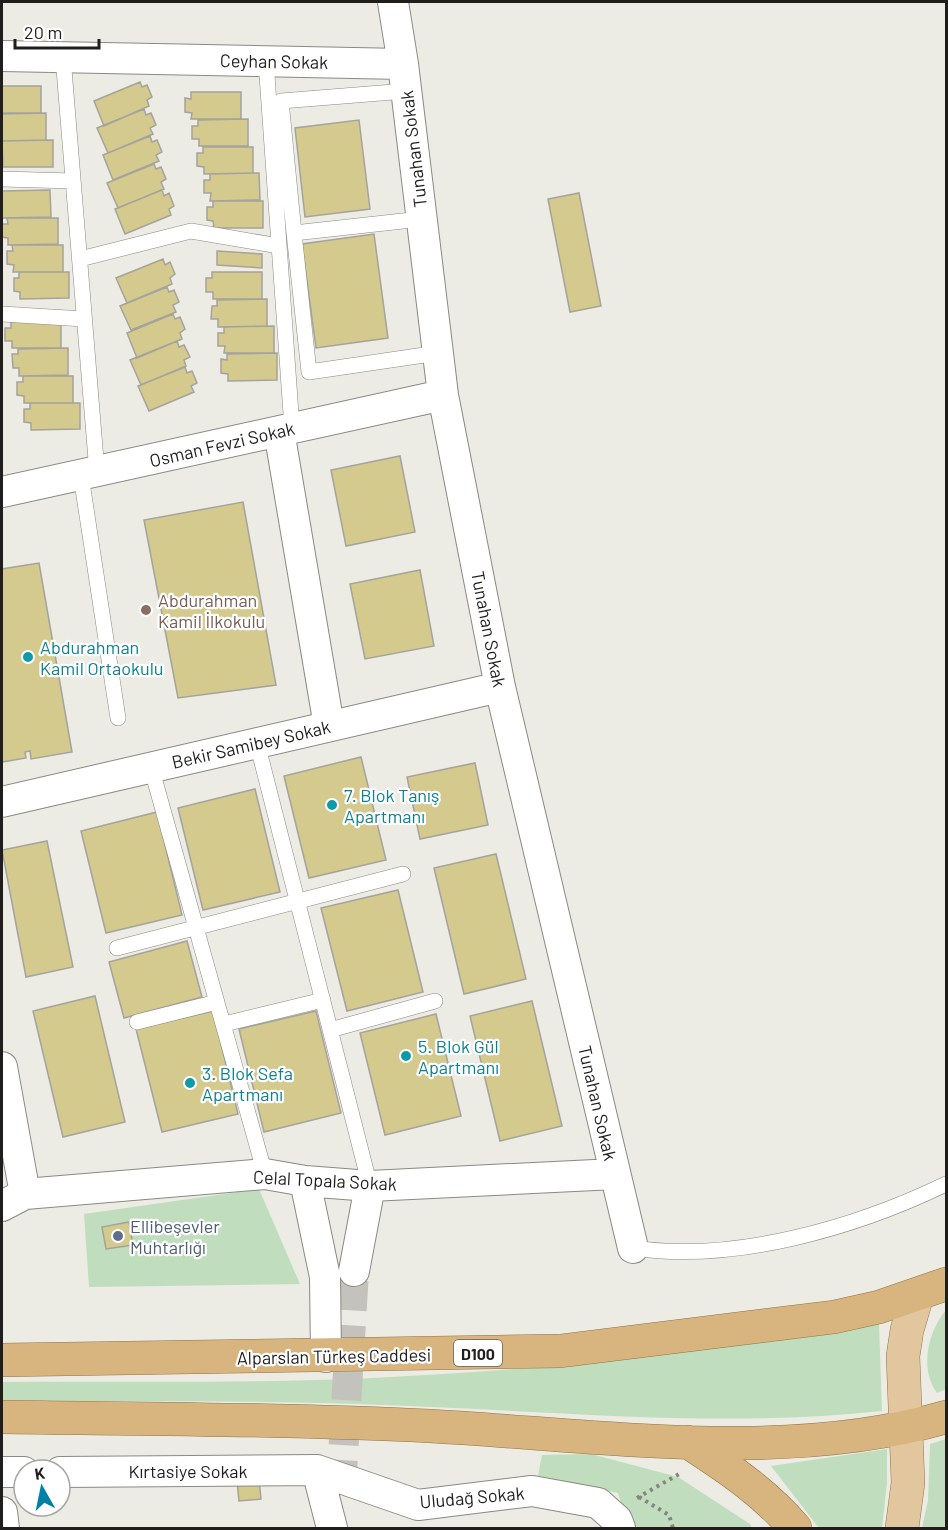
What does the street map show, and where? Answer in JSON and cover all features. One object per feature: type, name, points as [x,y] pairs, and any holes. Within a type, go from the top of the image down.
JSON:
[{"type":"highway","name":"Alparslan Türkeş Caddesi","points":[[2,1360],[560,1352],[789,1325],[879,1307],[932,1290]]},
{"type":"highway","points":[[2,1417],[387,1424],[688,1442],[771,1443],[906,1429],[946,1417]]},
{"type":"highway","points":[[688,1442],[738,1474],[766,1497],[795,1528]]},
{"type":"main road","points":[[902,1528],[908,1483],[903,1356],[906,1330],[932,1290]]},
{"type":"street","name":"Tunahan Sokak","points":[[393,2],[443,395],[500,687],[633,1248]]},
{"type":"street","name":"Ceyhan Sokak","points":[[2,56],[266,61],[404,77]]},
{"type":"street","name":"Osman Fevzi Sokak","points":[[2,492],[443,395]]},
{"type":"street","points":[[286,430],[329,726]]},
{"type":"street","name":"Bekir Samibey Sokak","points":[[2,802],[500,687]]},
{"type":"street","points":[[2,1066],[13,1200]]},
{"type":"street","name":"Celal Topala Sokak","points":[[13,1200],[265,1174],[305,1181],[370,1186],[615,1174]]},
{"type":"street","points":[[305,1181],[325,1278],[326,1357]]},
{"type":"street","points":[[354,1271],[370,1186]]},
{"type":"street","points":[[317,1470],[332,1528]]},
{"type":"street","name":"Kırtasiye Sokak","points":[[72,1472],[317,1470]]},
{"type":"street","name":"Uludağ Sokak","points":[[317,1470],[418,1505],[532,1491],[598,1503],[615,1521]]},
{"type":"street","points":[[341,1490],[349,1528]]},
{"type":"street","points":[[2,1512],[4,1528]]},
{"type":"lane","points":[[63,57],[84,319],[88,474],[118,718]]},
{"type":"lane","points":[[266,61],[279,246],[286,430]]},
{"type":"lane","points":[[404,77],[281,101],[309,372],[438,353]]},
{"type":"lane","points":[[2,179],[73,181]]},
{"type":"lane","points":[[294,232],[421,219]]},
{"type":"lane","points":[[80,259],[191,231],[279,246]]},
{"type":"lane","points":[[2,314],[84,319]]},
{"type":"lane","points":[[257,743],[370,1186]]},
{"type":"lane","points":[[151,767],[265,1174]]},
{"type":"lane","points":[[117,948],[403,874]]},
{"type":"lane","points":[[224,1024],[323,1000]]},
{"type":"lane","points":[[330,1030],[435,1001]]},
{"type":"lane","points":[[137,1022],[218,1002]]},
{"type":"lane","points":[[633,1248],[685,1253],[744,1248],[862,1219],[910,1202],[946,1184]]},
{"type":"path","points":[[615,1521],[639,1497],[679,1473]]},
{"type":"path","points":[[639,1497],[669,1515],[673,1528]]},
{"type":"green space","points":[[259,1189],[300,1284],[89,1287],[84,1214]]},
{"type":"green space","points":[[946,1310],[946,1389],[937,1393],[928,1373],[928,1350],[934,1329]]},
{"type":"green space","points":[[879,1323],[882,1411],[823,1416],[705,1418],[308,1403],[2,1401],[2,1382],[294,1381],[514,1369],[758,1342]]},
{"type":"green space","points":[[946,1439],[946,1528],[922,1528],[928,1500],[930,1444]]},
{"type":"green space","points":[[887,1449],[887,1483],[882,1528],[819,1528],[771,1466]]},
{"type":"green space","points":[[591,1454],[678,1477],[750,1524],[752,1528],[629,1528],[618,1493],[538,1476],[542,1455]]},
{"type":"building","points":[[140,82],[142,87],[147,85],[152,97],[147,100],[149,106],[104,126],[94,101]]},
{"type":"building","points":[[2,86],[41,86],[41,113],[2,113]]},
{"type":"building","points":[[191,92],[241,92],[241,119],[191,119],[192,113],[185,112],[185,98],[191,99]]},
{"type":"building","points":[[144,109],[146,115],[151,113],[156,125],[150,128],[153,134],[108,153],[97,128]]},
{"type":"building","points":[[46,113],[46,140],[2,141],[2,114]]},
{"type":"building","points":[[248,119],[248,146],[199,146],[199,139],[192,139],[192,126],[198,126],[198,120]]},
{"type":"building","points":[[359,120],[370,209],[305,217],[295,128]]},
{"type":"building","points":[[150,136],[152,142],[157,140],[162,152],[156,155],[159,161],[113,180],[103,155]]},
{"type":"building","points":[[53,140],[53,167],[3,167],[2,141]]},
{"type":"building","points":[[203,147],[253,147],[253,173],[204,174],[204,167],[197,166],[197,153],[203,153]]},
{"type":"building","points":[[154,164],[156,169],[161,167],[166,179],[161,182],[164,189],[118,208],[107,183]]},
{"type":"building","points":[[259,173],[260,200],[210,201],[211,193],[204,193],[204,180],[210,180],[210,174]]},
{"type":"building","points":[[50,190],[51,217],[2,218],[2,191]]},
{"type":"building","points":[[162,190],[164,196],[169,193],[174,206],[169,209],[171,215],[125,234],[115,209]]},
{"type":"building","points":[[579,193],[601,306],[570,312],[548,199]]},
{"type":"building","points":[[213,201],[263,201],[263,228],[214,228],[213,221],[207,220],[207,207],[213,207]]},
{"type":"building","points":[[7,218],[58,218],[58,244],[8,245],[8,238],[2,237],[2,224],[8,224]]},
{"type":"building","points":[[374,234],[388,338],[316,348],[302,244]]},
{"type":"building","points":[[12,245],[63,245],[63,272],[13,272],[14,265],[7,264],[7,251],[13,251]]},
{"type":"building","points":[[217,251],[262,254],[262,268],[217,265]]},
{"type":"building","points":[[163,259],[165,265],[170,262],[175,274],[170,278],[172,284],[127,303],[116,278]]},
{"type":"building","points":[[19,272],[69,272],[69,298],[20,299],[20,292],[14,291],[14,278],[19,278]]},
{"type":"building","points":[[212,272],[262,272],[262,299],[213,299],[213,292],[206,292],[206,278],[212,278]]},
{"type":"building","points":[[167,287],[169,292],[174,290],[179,302],[173,305],[176,312],[131,330],[120,306]]},
{"type":"building","points":[[267,299],[267,326],[218,327],[218,319],[211,319],[212,306],[217,306],[217,300]]},
{"type":"building","points":[[173,314],[175,319],[180,317],[185,329],[180,333],[182,339],[137,358],[127,333]]},
{"type":"building","points":[[61,321],[61,348],[12,348],[12,341],[5,341],[5,328],[11,328],[11,322]]},
{"type":"building","points":[[274,326],[274,353],[224,353],[225,346],[218,346],[218,333],[224,333],[224,327]]},
{"type":"building","points":[[177,341],[179,347],[184,345],[190,357],[184,360],[186,366],[141,385],[130,360]]},
{"type":"building","points":[[68,348],[68,375],[19,376],[19,368],[13,368],[12,354],[18,354],[18,349]]},
{"type":"building","points":[[277,353],[277,380],[228,381],[228,374],[221,373],[221,359],[227,360],[227,354]]},
{"type":"building","points":[[185,367],[187,373],[192,371],[197,383],[191,386],[194,392],[149,411],[138,386]]},
{"type":"building","points":[[23,376],[73,376],[73,403],[24,403],[24,396],[17,395],[17,382],[23,382]]},
{"type":"building","points":[[30,403],[80,403],[80,429],[31,430],[31,423],[24,422],[24,409],[30,409]]},
{"type":"building","points":[[400,456],[415,532],[346,546],[331,470]]},
{"type":"building","points":[[243,502],[276,685],[178,698],[144,520]]},
{"type":"building","name":"Abdurahman Kamil Ortaokulu","points":[[39,563],[72,752],[31,759],[30,751],[25,752],[26,758],[2,762],[2,569]]},
{"type":"building","points":[[420,570],[434,646],[365,659],[350,584]]},
{"type":"building","name":"7. Blok Tanış Apartmanı","points":[[361,757],[386,860],[309,878],[284,776]]},
{"type":"building","points":[[475,763],[488,825],[420,839],[407,777]]},
{"type":"building","points":[[255,789],[280,892],[203,910],[178,808]]},
{"type":"building","points":[[157,812],[182,915],[106,933],[81,831]]},
{"type":"building","points":[[47,841],[73,967],[26,977],[2,850]]},
{"type":"building","points":[[496,854],[526,979],[464,994],[434,868]]},
{"type":"building","points":[[398,890],[423,992],[347,1011],[321,908]]},
{"type":"building","points":[[187,941],[202,997],[124,1018],[109,962]]},
{"type":"building","points":[[95,996],[125,1122],[63,1137],[33,1011]]},
{"type":"building","points":[[532,1001],[562,1126],[500,1141],[470,1016]]},
{"type":"building","name":"3. Blok Sefa Apartmanı","points":[[213,1011],[238,1114],[162,1132],[136,1029]]},
{"type":"building","points":[[316,1011],[341,1113],[264,1132],[239,1029]]},
{"type":"building","name":"5. Blok Gül Apartmanı","points":[[436,1014],[461,1116],[385,1135],[360,1033]]},
{"type":"building","name":"Ellibeşevler Muhtarlığı","points":[[129,1222],[133,1245],[106,1249],[102,1227]]},
{"type":"building","points":[[259,1479],[261,1499],[239,1501],[237,1481]]},
{"type":"tunnel","points":[[341,1490],[354,1271]]},
{"type":"place","name":"Abdurahman Kamil İlkokulu","points":[[146,610]]},
{"type":"place","name":"Abdurahman Kamil Ortaokulu","points":[[28,657]]},
{"type":"place","name":"7. Blok Tanış Apartmanı","points":[[332,805]]},
{"type":"place","name":"5. Blok Gül Apartmanı","points":[[406,1056]]},
{"type":"place","name":"3. Blok Sefa Apartmanı","points":[[190,1083]]},
{"type":"place","name":"Ellibeşevler Muhtarlığı","points":[[118,1236]]}]
